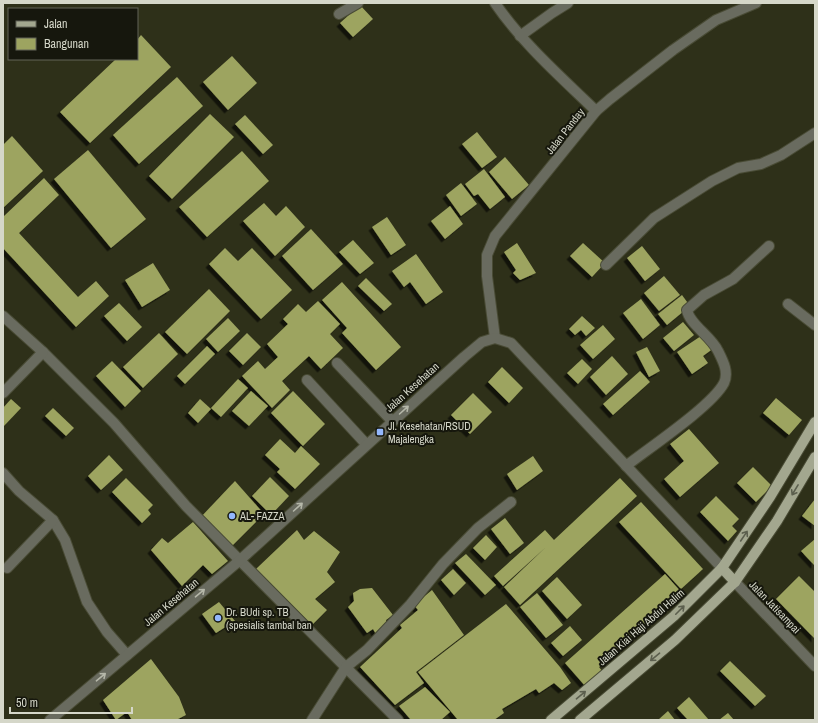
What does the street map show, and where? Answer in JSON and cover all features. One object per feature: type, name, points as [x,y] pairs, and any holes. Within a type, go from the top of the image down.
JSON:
[{"type":"main road","name":"Jalan Kiai Haji Abdul Halim","points":[[551,720],[674,616],[722,568],[770,497],[815,422]]},
{"type":"main road","points":[[580,720],[675,640],[735,582],[777,521],[815,457]]},
{"type":"main road","points":[[722,568],[735,582]]},
{"type":"street","points":[[339,14],[358,3]]},
{"type":"street","points":[[495,3],[507,21],[542,60],[596,111]]},
{"type":"street","points":[[520,36],[552,12],[568,3]]},
{"type":"street","name":"Jalan Panday","points":[[495,338],[487,276],[487,255],[495,236],[596,111],[667,54],[716,20],[756,3]]},
{"type":"street","points":[[606,265],[654,218],[712,181],[738,168],[761,164],[781,155],[815,132]]},
{"type":"street","points":[[626,466],[713,398],[724,382],[726,371],[714,342],[690,318],[687,310],[704,295],[733,279],[769,246]]},
{"type":"street","points":[[788,304],[815,325]]},
{"type":"street","points":[[3,316],[43,352],[114,423],[186,506],[398,720]]},
{"type":"street","points":[[495,338],[511,343],[722,568]]},
{"type":"street","name":"Jalan Kesehatan","points":[[50,720],[239,561],[366,444],[464,357],[482,342],[495,338]]},
{"type":"street","points":[[3,393],[43,352]]},
{"type":"street","points":[[337,363],[392,421]]},
{"type":"street","points":[[307,380],[366,444]]},
{"type":"street","points":[[3,474],[19,491],[53,520],[66,540],[87,602],[107,632],[127,655]]},
{"type":"street","points":[[312,720],[346,667],[367,650],[410,605],[443,564],[478,528],[511,502]]},
{"type":"street","points":[[7,568],[53,520]]},
{"type":"street","name":"Jalan Jatisampai","points":[[735,582],[815,666]]},
{"type":"building","points":[[360,5],[373,19],[353,37],[340,23]]},
{"type":"building","points":[[141,35],[171,67],[90,143],[60,112],[115,60],[138,60],[138,39]]},
{"type":"building","points":[[232,56],[257,83],[228,110],[203,82]]},
{"type":"building","points":[[177,77],[203,106],[139,164],[113,135]]},
{"type":"building","points":[[210,114],[234,137],[172,199],[149,176]]},
{"type":"building","points":[[245,115],[273,145],[263,154],[235,124]]},
{"type":"building","points":[[477,132],[497,157],[482,168],[462,144]]},
{"type":"building","points":[[12,136],[43,171],[3,208],[3,145]]},
{"type":"building","points":[[88,150],[146,219],[111,248],[54,179]]},
{"type":"building","points":[[242,151],[269,181],[207,237],[179,207]]},
{"type":"building","points":[[505,157],[529,185],[512,199],[489,172]]},
{"type":"building","points":[[484,169],[505,197],[490,209],[478,194],[474,196],[465,184]]},
{"type":"building","points":[[44,178],[59,195],[19,233],[78,297],[96,281],[109,296],[76,327],[3,248],[3,217]]},
{"type":"building","points":[[461,183],[477,204],[461,216],[446,195]]},
{"type":"building","points":[[264,203],[276,216],[286,206],[305,227],[275,256],[243,221]]},
{"type":"building","points":[[450,206],[463,224],[445,239],[431,221]]},
{"type":"building","points":[[387,217],[406,245],[391,255],[372,227]]},
{"type":"building","points":[[311,229],[343,264],[313,290],[282,256]]},
{"type":"building","points":[[353,240],[374,263],[360,274],[339,252]]},
{"type":"building","points":[[517,243],[536,273],[520,280],[513,273],[516,270],[504,252]]},
{"type":"building","points":[[583,243],[605,263],[592,277],[570,256]]},
{"type":"building","points":[[642,246],[660,269],[645,281],[627,258]]},
{"type":"building","points":[[225,248],[238,261],[252,248],[292,290],[261,319],[209,264]]},
{"type":"building","points":[[416,254],[443,292],[426,304],[410,282],[404,287],[392,271]]},
{"type":"building","points":[[153,263],[170,290],[142,307],[125,280]]},
{"type":"building","points":[[664,276],[680,295],[659,311],[644,293]]},
{"type":"building","points":[[366,278],[392,304],[384,311],[358,286]]},
{"type":"building","points":[[342,282],[401,347],[376,370],[342,333],[347,328],[322,300]]},
{"type":"building","points":[[209,289],[230,311],[187,354],[165,332]]},
{"type":"building","points":[[682,295],[690,306],[667,325],[658,314]]},
{"type":"building","points":[[641,299],[660,325],[643,339],[623,313]]},
{"type":"building","points":[[318,301],[340,324],[330,334],[343,348],[321,369],[309,356],[282,381],[290,390],[272,408],[242,376],[258,361],[265,369],[278,357],[267,344],[288,324],[283,319],[298,304],[306,312]]},
{"type":"building","points":[[119,303],[142,327],[127,341],[104,316]]},
{"type":"building","points":[[582,316],[595,328],[586,336],[581,330],[575,335],[569,329]]},
{"type":"building","points":[[228,318],[240,331],[218,352],[206,339]]},
{"type":"building","points":[[683,322],[694,335],[674,351],[663,338]]},
{"type":"building","points":[[603,325],[615,339],[593,359],[580,345]]},
{"type":"building","points":[[159,333],[178,354],[143,388],[123,367]]},
{"type":"building","points":[[247,333],[261,347],[243,365],[229,351]]},
{"type":"building","points":[[704,334],[714,348],[703,356],[708,363],[692,374],[677,352]]},
{"type":"building","points":[[207,346],[215,354],[185,384],[177,376]]},
{"type":"building","points":[[647,347],[660,371],[649,377],[636,352]]},
{"type":"building","points":[[612,356],[628,374],[606,395],[590,377]]},
{"type":"building","points":[[582,359],[592,369],[578,384],[567,373]]},
{"type":"building","points":[[112,361],[141,391],[125,407],[96,376]]},
{"type":"building","points":[[502,367],[523,388],[509,403],[488,382]]},
{"type":"building","points":[[640,371],[650,382],[613,415],[603,404]]},
{"type":"building","points":[[238,379],[248,388],[221,417],[211,408]]},
{"type":"building","points":[[251,391],[268,406],[249,426],[232,411]]},
{"type":"building","points":[[293,391],[325,424],[303,446],[271,413]]},
{"type":"building","points":[[473,393],[492,412],[470,434],[451,415]]},
{"type":"building","points":[[776,398],[802,420],[789,435],[763,413]]},
{"type":"building","points":[[11,399],[21,408],[3,427],[3,408]]},
{"type":"building","points":[[200,399],[211,409],[198,423],[188,413]]},
{"type":"building","points":[[53,408],[74,428],[66,436],[45,416]]},
{"type":"building","points":[[689,429],[719,463],[680,497],[664,479],[684,461],[670,444]]},
{"type":"building","points":[[280,439],[295,453],[301,446],[320,464],[295,489],[277,472],[280,469],[265,455]]},
{"type":"building","points":[[109,455],[123,470],[101,490],[88,476]]},
{"type":"building","points":[[533,456],[543,471],[517,490],[507,474]]},
{"type":"building","points":[[753,467],[772,486],[756,502],[737,483]]},
{"type":"building","points":[[270,477],[289,496],[271,515],[252,496]]},
{"type":"building","points":[[126,478],[153,505],[148,510],[151,514],[142,523],[112,492]]},
{"type":"building","points":[[620,478],[637,496],[520,605],[504,587],[546,547],[503,586],[494,576],[545,530],[554,540]]},
{"type":"building","name":"AL- FAZZA","points":[[235,481],[264,514],[230,548],[200,518]]},
{"type":"building","points":[[716,496],[739,519],[732,526],[737,531],[728,541],[700,512]]},
{"type":"building","points":[[815,499],[815,526],[802,516]]},
{"type":"building","points":[[641,502],[703,569],[681,589],[619,522]]},
{"type":"building","points":[[505,518],[524,543],[510,554],[491,529]]},
{"type":"building","points":[[193,522],[228,561],[212,574],[203,565],[182,586],[151,550],[162,538],[168,543]]},
{"type":"building","points":[[297,530],[304,540],[314,531],[340,552],[327,572],[335,582],[315,599],[327,610],[312,625],[256,569]]},
{"type":"building","points":[[486,535],[497,547],[485,560],[473,548]]},
{"type":"building","points":[[815,539],[815,564],[814,565],[801,551]]},
{"type":"building","points":[[466,554],[496,585],[485,595],[455,563]]},
{"type":"building","points":[[453,569],[466,583],[454,595],[441,580]]},
{"type":"building","points":[[665,574],[682,593],[599,667],[603,672],[586,687],[565,663]]},
{"type":"building","points":[[799,576],[815,592],[815,639],[776,599]]},
{"type":"building","points":[[557,577],[582,605],[567,619],[542,591]]},
{"type":"building","points":[[372,588],[393,615],[386,620],[387,625],[377,636],[373,629],[367,633],[348,607],[354,601],[353,593],[360,589]]},
{"type":"building","points":[[432,590],[464,635],[416,672],[424,683],[395,705],[360,667],[402,628],[400,625],[418,610],[414,605]]},
{"type":"building","points":[[537,593],[563,625],[546,638],[520,607]]},
{"type":"building","name":"Dr. BUdi sp. TB (spesialis tambal ban","points":[[219,602],[235,621],[216,633],[202,614]]},
{"type":"building","points":[[506,604],[560,667],[571,683],[562,690],[554,683],[539,693],[536,689],[502,709],[504,713],[494,720],[458,720],[418,672]]},
{"type":"building","points":[[570,626],[582,640],[563,656],[551,643]]},
{"type":"building","points":[[151,659],[179,697],[186,715],[176,720],[132,720],[127,712],[116,720],[103,700]]},
{"type":"building","points":[[730,661],[766,696],[755,706],[720,671]]},
{"type":"building","points":[[425,687],[450,712],[441,720],[411,720],[399,706]]},
{"type":"building","points":[[689,697],[709,720],[688,720],[677,708]]},
{"type":"building","points":[[668,711],[675,720],[658,720]]},
{"type":"building","points":[[728,713],[734,720],[719,720]]},
{"type":"place","name":"Jl. Kesehatan/RSUD Majalengka","points":[[380,432]]},
{"type":"place","name":"AL- FAZZA","points":[[232,516]]},
{"type":"place","name":"Dr. BUdi sp. TB (spesialis tambal ban","points":[[218,618]]}]
